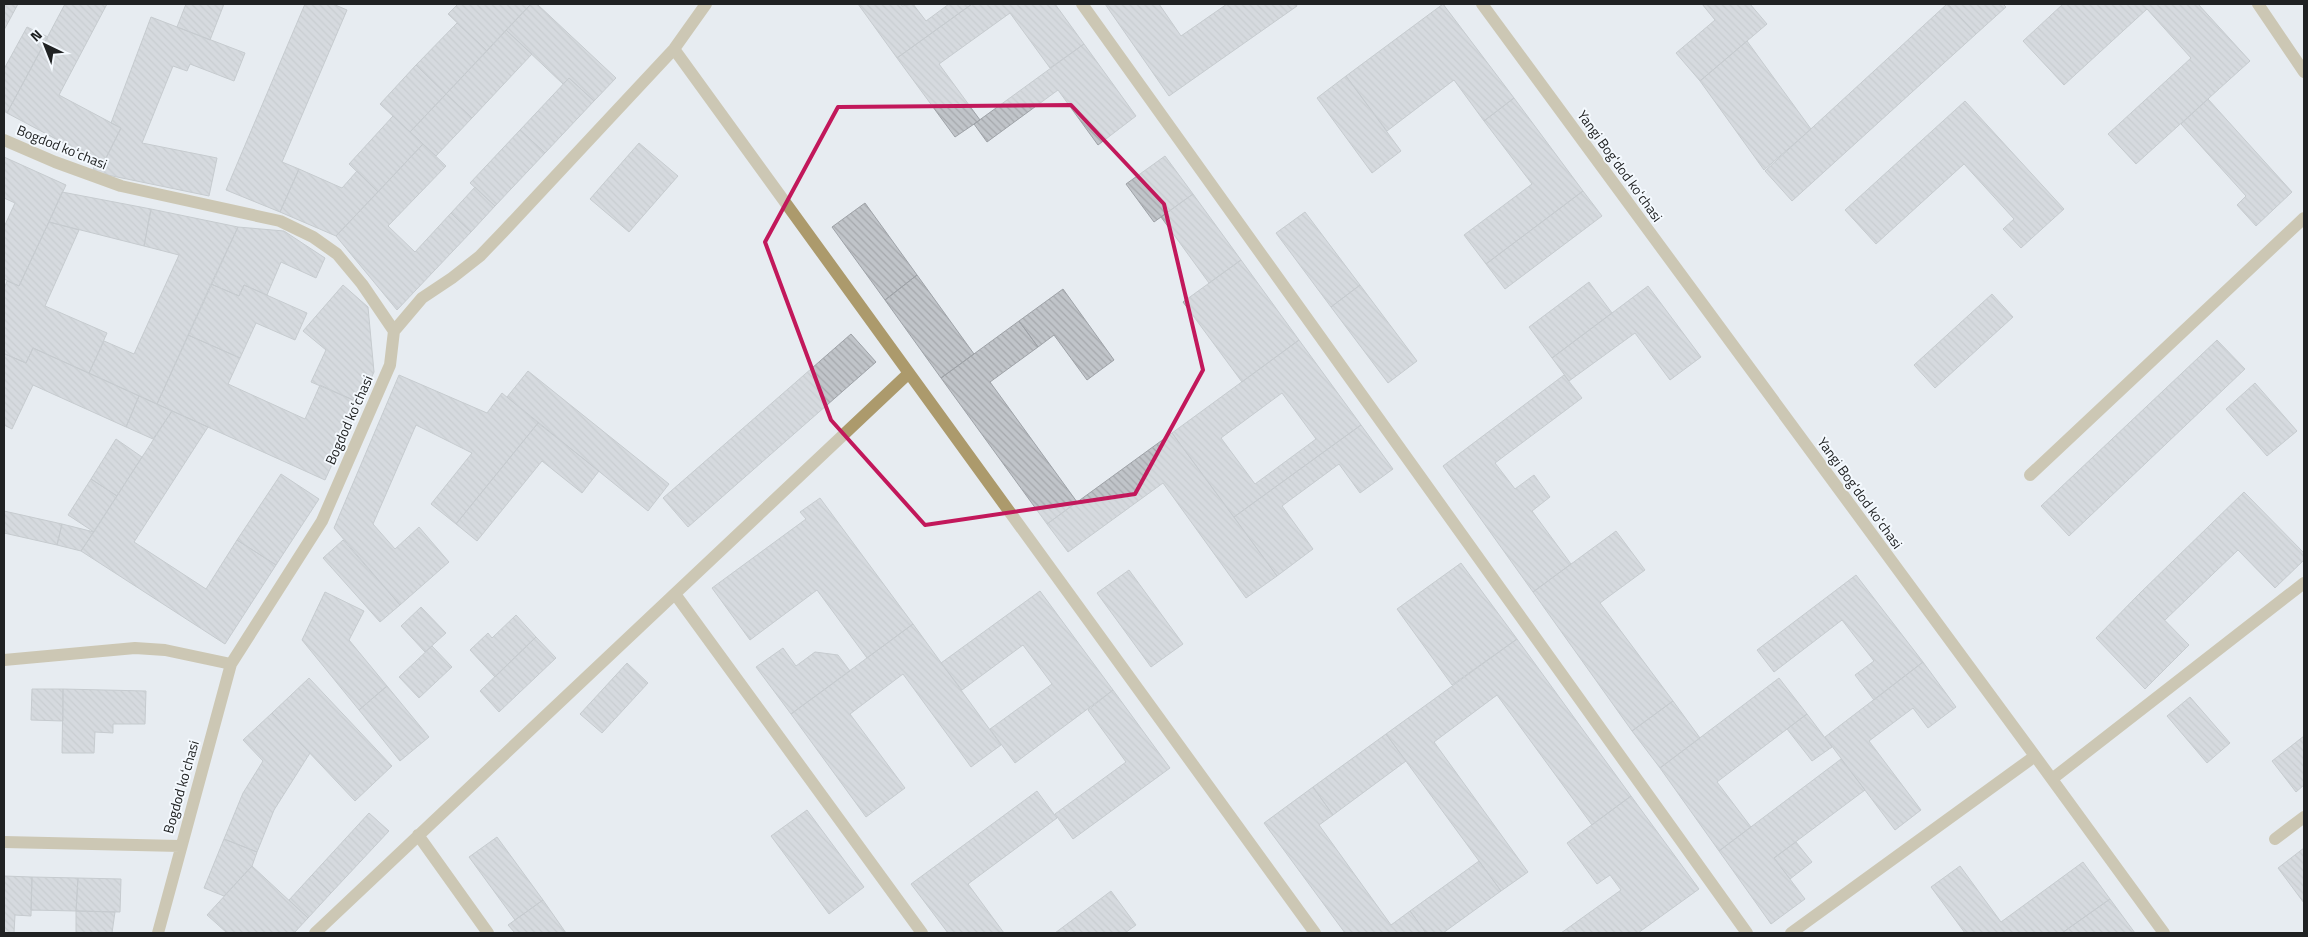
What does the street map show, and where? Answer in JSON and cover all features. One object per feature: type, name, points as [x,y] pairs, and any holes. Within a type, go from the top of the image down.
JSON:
[{"type":"street","points":[[394,331],[422,298],[480,256],[504,231],[674,48],[706,4]]},
{"type":"street","points":[[1082,4],[1747,933]]},
{"type":"street","name":"Yangi Bogʻdod koʻchasi","points":[[1482,4],[2164,933]]},
{"type":"street","points":[[2258,4],[2304,72]]},
{"type":"street","points":[[674,48],[1315,933]]},
{"type":"street","name":"Bogdod koʻchasi","points":[[4,140],[55,162],[122,186],[280,221],[305,233],[336,254],[362,284],[394,331],[390,365],[322,521],[231,664],[180,846],[158,933]]},
{"type":"street","points":[[2030,474],[2304,218]]},
{"type":"street","points":[[315,933],[909,373]]},
{"type":"street","points":[[2052,779],[2304,583]]},
{"type":"street","points":[[675,594],[922,933]]},
{"type":"street","points":[[4,660],[134,648],[165,650],[231,664]]},
{"type":"street","points":[[1791,933],[2035,756]]},
{"type":"street","points":[[2275,839],[2304,817]]},
{"type":"street","points":[[418,835],[488,933]]},
{"type":"street","points":[[4,842],[180,846]]},
{"type":"highlighted area","points":[[1071,105],[1164,204],[1203,370],[1135,494],[925,525],[831,420],[765,242],[838,107]]},
{"type":"building","points":[[4,4],[18,4],[4,30]]},
{"type":"building","points":[[65,4],[107,4],[59,95],[121,128],[103,164],[7,113]]},
{"type":"building","points":[[186,4],[224,4],[210,40],[177,27]]},
{"type":"building","points":[[305,4],[333,4],[347,10],[282,162],[299,169],[280,212],[226,190]]},
{"type":"building","points":[[458,4],[531,4],[487,51],[448,14]]},
{"type":"building","points":[[531,4],[537,4],[616,78],[594,101],[569,78],[563,84],[506,30]]},
{"type":"building","points":[[858,4],[901,4],[902,6],[913,4],[926,21],[949,4],[972,4],[897,58]]},
{"type":"building","points":[[972,4],[1055,4],[1084,44],[1050,68],[1010,13],[939,64],[980,120],[955,137],[897,58]]},
{"type":"building","points":[[1105,4],[1159,4],[1181,36],[1227,4],[1296,4],[1297,6],[1169,96]]},
{"type":"building","points":[[1443,4],[1514,98],[1484,121],[1454,80],[1387,131],[1346,76]]},
{"type":"building","points":[[1702,4],[1750,4],[1767,24],[1700,81],[1676,53],[1715,20]]},
{"type":"building","points":[[1947,4],[1976,34],[1792,201],[1765,171]]},
{"type":"building","points":[[1948,4],[2003,4],[2006,7],[1976,34]]},
{"type":"building","points":[[2063,4],[2198,4],[2250,61],[2136,164],[2108,134],[2191,58],[2147,9],[2064,85],[2023,41]]},
{"type":"building","points":[[151,17],[245,53],[234,81],[190,64],[187,71],[173,66],[142,143],[217,158],[209,196],[93,172],[95,160],[103,164],[121,128],[111,123]]},
{"type":"building","points":[[457,23],[487,51],[446,94],[416,65]]},
{"type":"building","points":[[27,27],[48,37],[7,113],[4,111],[4,69]]},
{"type":"building","points":[[506,30],[532,54],[472,118],[446,94]]},
{"type":"building","points":[[1747,41],[1811,129],[1764,170],[1700,81]]},
{"type":"building","points":[[1084,44],[1136,116],[1098,145],[1058,90],[987,142],[974,124]]},
{"type":"building","points":[[416,65],[446,94],[410,132],[380,104]]},
{"type":"building","points":[[1346,76],[1401,151],[1372,173],[1317,98]]},
{"type":"building","points":[[569,78],[594,101],[545,153],[520,130]]},
{"type":"building","points":[[446,94],[472,118],[436,156],[410,132]]},
{"type":"building","points":[[1514,98],[1583,191],[1486,264],[1464,235],[1532,184],[1484,121]]},
{"type":"building","points":[[2208,99],[2292,192],[2256,226],[2237,205],[2246,196],[2181,124]]},
{"type":"building","points":[[1965,101],[2064,209],[2021,248],[2003,229],[2014,219],[1964,164],[1876,244],[1845,210]]},
{"type":"building","points":[[393,116],[423,144],[378,192],[349,164]]},
{"type":"building","points":[[520,130],[545,153],[495,206],[470,183]]},
{"type":"building","points":[[639,143],[678,176],[629,232],[590,199]]},
{"type":"building","points":[[423,144],[446,166],[388,226],[415,252],[451,213],[471,232],[397,310],[336,236]]},
{"type":"building","points":[[1165,156],[1193,194],[1154,222],[1126,184]]},
{"type":"building","points":[[4,157],[66,185],[19,286],[4,279],[4,227],[15,203],[4,198]]},
{"type":"building","points":[[299,169],[342,188],[357,171],[378,192],[336,236],[280,212]]},
{"type":"building","points":[[475,187],[495,206],[471,232],[451,213]]},
{"type":"building","points":[[1583,191],[1602,216],[1505,289],[1486,264]]},
{"type":"building","points":[[62,192],[151,209],[144,246],[49,222]]},
{"type":"building","points":[[1193,194],[1241,260],[1209,283],[1161,217]]},
{"type":"building","points":[[865,203],[917,275],[885,300],[832,227]]},
{"type":"building","points":[[151,209],[238,227],[157,404],[89,373],[104,341],[134,354],[179,255],[144,246]]},
{"type":"building","points":[[1305,212],[1360,285],[1331,307],[1276,233]]},
{"type":"building","points":[[49,222],[79,230],[45,306],[107,333],[89,373],[33,348],[26,363],[5,354],[4,357],[4,289],[7,281],[19,286]]},
{"type":"building","points":[[238,227],[284,231],[325,258],[316,278],[281,262],[267,295],[244,285],[239,296],[211,284]]},
{"type":"building","points":[[1241,260],[1299,340],[1242,382],[1183,302]]},
{"type":"building","points":[[917,275],[974,354],[941,378],[885,300]]},
{"type":"building","points":[[1589,282],[1612,313],[1552,358],[1529,327]]},
{"type":"building","points":[[211,284],[239,296],[244,285],[307,313],[295,340],[256,323],[240,358],[188,335]]},
{"type":"building","points":[[343,285],[368,307],[374,372],[360,403],[311,382],[326,350],[303,331]]},
{"type":"building","points":[[1360,285],[1417,361],[1388,383],[1331,307]]},
{"type":"building","points":[[1648,286],[1701,357],[1670,380],[1635,333],[1569,381],[1552,358]]},
{"type":"building","points":[[1063,289],[1114,360],[1087,380],[1054,335],[1038,347],[1019,321]]},
{"type":"building","points":[[1992,294],[2013,317],[1935,388],[1914,365]]},
{"type":"building","points":[[1019,321],[1038,347],[990,382],[1077,502],[1047,524],[941,378]]},
{"type":"building","points":[[851,334],[876,362],[688,527],[663,498]]},
{"type":"building","points":[[188,335],[240,358],[228,384],[305,419],[320,385],[360,403],[325,480],[157,404]]},
{"type":"building","points":[[1299,340],[1361,425],[1234,517],[1172,433]],"holes":[[[1282,393],[1316,439],[1255,484],[1221,438]]]},
{"type":"building","points":[[2217,340],[2245,369],[2069,536],[2041,506]]},
{"type":"building","points":[[33,348],[139,396],[126,427],[33,385],[12,429],[4,425],[5,354],[26,363]]},
{"type":"building","points":[[528,371],[669,484],[648,511],[507,397]]},
{"type":"building","points":[[399,375],[487,413],[502,393],[538,423],[456,524],[431,504],[472,453],[416,425],[373,524],[395,549],[419,527],[449,562],[400,605],[334,528]]},
{"type":"building","points":[[1564,375],[1582,398],[1495,463],[1515,489],[1534,475],[1550,497],[1532,511],[1571,564],[1533,592],[1443,466]]},
{"type":"building","points":[[2255,383],[2297,431],[2267,456],[2226,409]]},
{"type":"building","points":[[139,396],[172,411],[153,439],[126,427]]},
{"type":"building","points":[[172,411],[208,427],[134,542],[206,589],[237,540],[276,565],[225,644],[81,551]]},
{"type":"building","points":[[538,423],[599,471],[582,493],[542,461],[477,541],[456,524]]},
{"type":"building","points":[[1361,425],[1393,469],[1360,493],[1339,464],[1282,506],[1313,549],[1277,576],[1234,517]]},
{"type":"building","points":[[1172,433],[1277,576],[1246,598],[1163,483],[1068,552],[1047,524]]},
{"type":"building","points":[[116,439],[142,457],[117,496],[91,479]]},
{"type":"building","points":[[281,474],[319,499],[276,565],[237,540]]},
{"type":"building","points":[[91,479],[117,496],[94,532],[68,515]]},
{"type":"building","points":[[2244,492],[2304,553],[2304,560],[2275,588],[2238,550],[2165,620],[2139,594]]},
{"type":"building","points":[[820,498],[913,624],[867,658],[817,590],[750,640],[712,588],[806,519],[800,512]]},
{"type":"building","points":[[4,511],[62,524],[57,545],[4,533]]},
{"type":"building","points":[[62,524],[94,532],[81,551],[57,545]]},
{"type":"building","points":[[1616,531],[1645,570],[1600,603],[1673,701],[1632,731],[1533,592]]},
{"type":"building","points":[[343,540],[400,605],[380,622],[323,558]]},
{"type":"building","points":[[1461,563],[1517,639],[1452,685],[1397,609]]},
{"type":"building","points":[[1129,570],[1183,644],[1151,667],[1097,593]]},
{"type":"building","points":[[1856,575],[1923,662],[1874,700],[1855,675],[1874,661],[1842,620],[1774,672],[1757,650]]},
{"type":"building","points":[[1040,591],[1113,690],[1015,763],[990,729],[1052,684],[1023,645],[962,690],[941,663]]},
{"type":"building","points":[[325,592],[364,611],[349,640],[387,686],[359,710],[302,640]]},
{"type":"building","points":[[2139,594],[2189,645],[2145,689],[2096,638]]},
{"type":"building","points":[[421,607],[446,633],[425,652],[401,626]]},
{"type":"building","points":[[516,615],[536,637],[495,677],[470,650],[488,633],[492,638]]},
{"type":"building","points":[[913,624],[1001,745],[971,767],[903,674],[850,714],[905,788],[866,817],[791,714]]},
{"type":"building","points":[[536,637],[556,658],[499,712],[480,691]]},
{"type":"building","points":[[1517,639],[1631,796],[1592,825],[1497,695],[1434,742],[1528,872],[1501,891],[1386,734]]},
{"type":"building","points":[[432,646],[452,667],[419,698],[399,677]]},
{"type":"building","points":[[783,648],[796,666],[815,652],[838,655],[850,671],[791,714],[756,667]]},
{"type":"building","points":[[1923,662],[1956,707],[1928,728],[1913,708],[1869,741],[1921,810],[1895,830],[1825,737]]},
{"type":"building","points":[[627,663],[648,683],[602,733],[580,714]]},
{"type":"building","points":[[309,678],[392,766],[355,801],[272,713]]},
{"type":"building","points":[[1779,678],[1807,714],[1717,782],[1751,827],[1719,851],[1660,768]]},
{"type":"building","points":[[387,686],[429,737],[400,761],[359,710]]},
{"type":"building","points":[[32,689],[63,689],[63,721],[31,720]]},
{"type":"building","points":[[63,689],[146,691],[145,724],[113,724],[113,733],[95,732],[94,753],[62,753]]},
{"type":"building","points":[[1113,690],[1170,768],[1073,839],[1055,814],[1126,762],[1088,710]]},
{"type":"building","points":[[2190,697],[2230,743],[2207,763],[2167,716]]},
{"type":"building","points":[[1673,701],[1700,738],[1660,768],[1632,731]]},
{"type":"building","points":[[272,713],[310,753],[274,810],[257,852],[224,839],[243,793],[263,761],[243,740]]},
{"type":"building","points":[[1807,714],[1832,747],[1812,761],[1787,729]]},
{"type":"building","points":[[1386,734],[1406,761],[1333,815],[1313,787]]},
{"type":"building","points":[[2304,736],[2304,785],[2296,792],[2272,761]]},
{"type":"building","points":[[1841,759],[1865,790],[1774,858],[1805,899],[1771,924],[1719,851]]},
{"type":"building","points":[[1313,787],[1333,815],[1319,825],[1391,925],[1410,911],[1426,933],[1345,933],[1264,823]]},
{"type":"building","points":[[1037,791],[1057,818],[968,884],[1004,933],[948,933],[911,884]]},
{"type":"building","points":[[1631,796],[1699,889],[1638,933],[1561,933],[1621,890],[1610,875],[1597,884],[1567,843]]},
{"type":"building","points":[[807,810],[864,887],[829,914],[771,836]]},
{"type":"building","points":[[369,813],[389,831],[331,893],[312,875]]},
{"type":"building","points":[[497,837],[543,900],[515,920],[469,857]]},
{"type":"building","points":[[224,839],[257,852],[252,866],[224,896],[204,888]]},
{"type":"building","points":[[1796,842],[1812,862],[1790,879],[1774,858]]},
{"type":"building","points":[[2304,848],[2304,903],[2278,868]]},
{"type":"building","points":[[1479,861],[1501,891],[1443,933],[1426,933],[1410,911]]},
{"type":"building","points":[[2083,862],[2110,899],[2062,933],[1965,933],[1931,887],[1960,866],[2001,922]]},
{"type":"building","points":[[252,866],[308,918],[294,933],[227,933],[207,915]]},
{"type":"building","points":[[312,875],[331,893],[308,918],[289,900]]},
{"type":"building","points":[[4,876],[32,877],[31,916],[15,915],[14,933],[4,933]]},
{"type":"building","points":[[32,877],[78,878],[76,911],[31,910]]},
{"type":"building","points":[[78,878],[121,879],[120,912],[76,911]]},
{"type":"building","points":[[1111,891],[1136,925],[1125,933],[1055,933]]},
{"type":"building","points":[[2110,899],[2135,933],[2062,933]]},
{"type":"building","points":[[543,900],[566,933],[515,933],[508,925]]},
{"type":"building","points":[[76,911],[115,912],[112,933],[76,933]]}]
